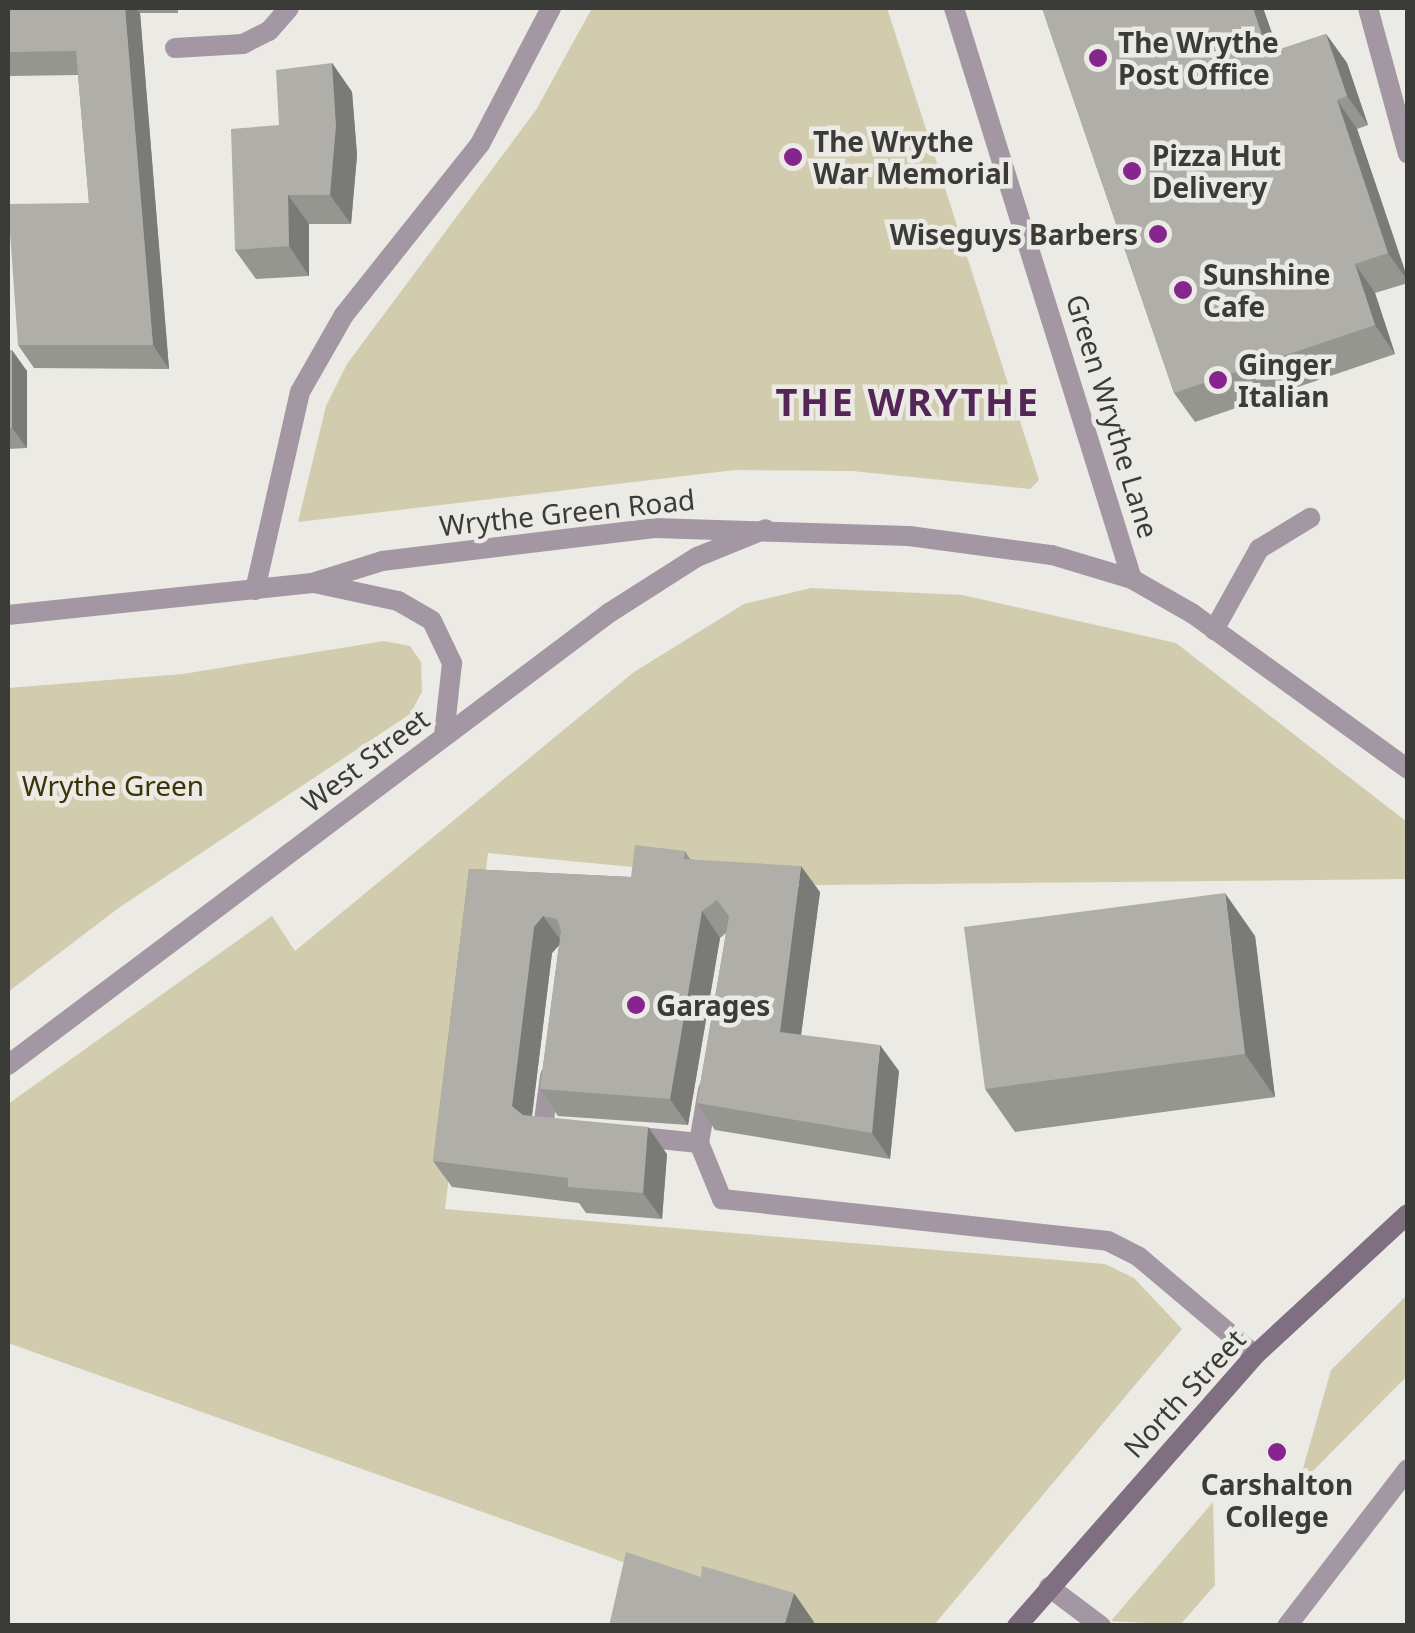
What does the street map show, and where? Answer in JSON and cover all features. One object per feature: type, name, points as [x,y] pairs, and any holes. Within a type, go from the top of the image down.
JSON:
[{"type":"main road","name":"North Street","points":[[1017,1626],[1254,1355],[1408,1214]]},
{"type":"street","points":[[175,48],[243,44],[269,32],[290,8]]},
{"type":"street","points":[[256,590],[300,392],[344,316],[480,144],[552,8]]},
{"type":"street","name":"Green Wrythe Lane","points":[[954,8],[1132,579],[1214,630],[1408,769]]},
{"type":"street","points":[[1368,8],[1408,154]]},
{"type":"street","points":[[1214,630],[1259,549],[1310,518]]},
{"type":"street","name":"Wrythe Green Road","points":[[8,615],[312,583],[431,553],[654,528],[772,527],[909,536],[1052,555],[1132,579]]},
{"type":"street","name":"West Street","points":[[8,1064],[444,735],[662,578],[772,527]]},
{"type":"street","points":[[312,583],[398,602],[432,621],[452,663],[453,699],[444,735]]},
{"type":"street","points":[[554,1051],[544,1128],[700,1143]]},
{"type":"street","points":[[712,1069],[700,1143],[722,1199],[1108,1241],[1140,1257],[1254,1355]]},
{"type":"street","points":[[1287,1626],[1408,1469]]},
{"type":"street","points":[[1049,1586],[1101,1626]]},
{"type":"green space","points":[[592,8],[887,8],[1039,480],[1030,489],[852,471],[735,470],[298,522],[326,406],[347,364],[536,110]]},
{"type":"green space","points":[[811,588],[962,595],[1176,643],[1407,822],[1407,879],[818,885],[488,853],[445,1209],[1105,1264],[1134,1278],[1182,1329],[934,1625],[800,1625],[8,1343],[8,1104],[272,916],[295,951],[634,672],[744,604]]},
{"type":"green space","name":"Wrythe Green","points":[[384,641],[410,646],[421,662],[422,692],[410,714],[120,907],[8,992],[8,688],[183,674]]},
{"type":"green space","points":[[1407,1295],[1407,1376],[1298,1486],[1331,1370]]},
{"type":"green space","points":[[1213,1502],[1215,1585],[1180,1625],[1111,1621]]},
{"type":"building","points":[[8,8],[125,8],[153,345],[18,345],[8,204],[89,203],[76,51],[8,52]]},
{"type":"building","points":[[1042,8],[1253,8],[1268,53],[1326,34],[1347,96],[1337,100],[1388,253],[1355,264],[1375,325],[1174,393]]},
{"type":"building","points":[[332,63],[336,126],[330,195],[288,195],[289,246],[235,250],[231,129],[279,125],[276,70]]},
{"type":"building","points":[[8,350],[12,350],[12,428],[8,428]]},
{"type":"building","points":[[635,845],[685,851],[684,859],[801,866],[780,1032],[880,1045],[872,1133],[697,1103],[729,916],[717,900],[702,911],[670,1099],[540,1089],[561,931],[557,919],[543,916],[534,927],[512,1106],[523,1115],[648,1127],[643,1193],[568,1187],[568,1178],[433,1161],[469,869],[631,877]]},
{"type":"building","points":[[1225,893],[1245,1054],[985,1089],[964,927]]},
{"type":"building","points":[[626,1552],[701,1577],[702,1566],[794,1593],[784,1626],[609,1626]]},
{"type":"place","name":"The Wrythe Post Office","points":[[1098,58]]},
{"type":"place","name":"The Wrythe War Memorial","points":[[793,157]]},
{"type":"place","name":"Pizza Hut Delivery","points":[[1132,171]]},
{"type":"place","name":"Wiseguys Barbers","points":[[1158,234]]},
{"type":"place","name":"Sunshine Cafe","points":[[1183,290]]},
{"type":"place","name":"Ginger Italian","points":[[1218,380]]},
{"type":"place","name":"Garages","points":[[636,1005]]},
{"type":"place","name":"Carshalton College","points":[[1277,1452]]},
{"type":"district","name":"THE WRYTHE","points":[[908,402]]}]
